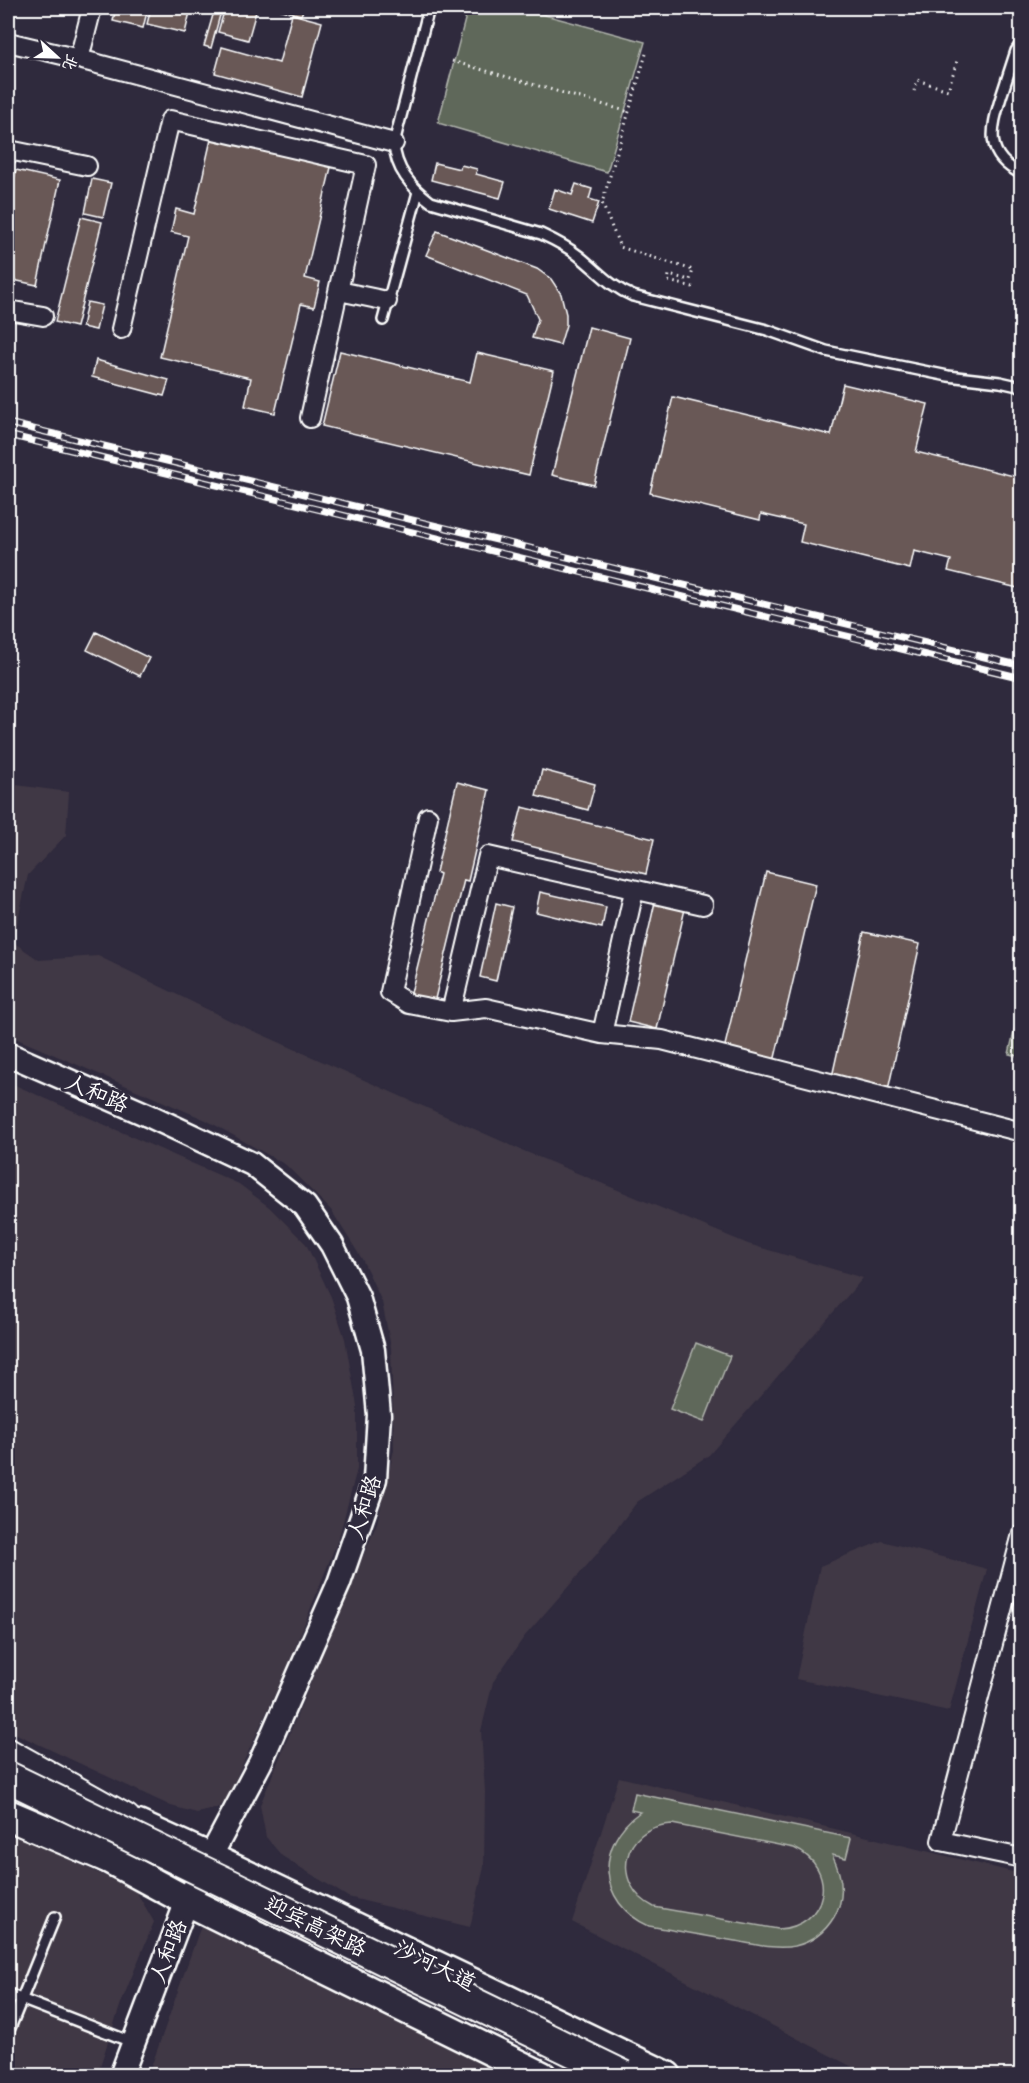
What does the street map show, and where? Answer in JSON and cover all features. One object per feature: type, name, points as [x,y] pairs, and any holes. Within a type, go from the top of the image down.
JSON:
[{"type":"highway","points":[[8,1754],[125,1819]]},
{"type":"highway","name":"迎宾高架路","points":[[8,1777],[624,2076]]},
{"type":"highway","name":"迎宾高架路","points":[[8,1794],[582,2076]]},
{"type":"highway","points":[[8,1815],[107,1857]]},
{"type":"main road","name":"沙河大道","points":[[8,1763],[667,2076]]},
{"type":"main road","points":[[8,1807],[188,1901],[542,2076]]},
{"type":"street","points":[[79,59],[92,8]]},
{"type":"street","points":[[8,42],[394,143]]},
{"type":"street","points":[[121,329],[170,120],[366,165],[310,418]]},
{"type":"street","points":[[8,155],[9,150],[87,166]]},
{"type":"street","points":[[339,291],[387,301]]},
{"type":"street","points":[[8,310],[43,316]]},
{"type":"street","points":[[428,817],[390,992],[409,1004],[451,1012],[486,1008],[602,1034],[662,1040],[1022,1132]]},
{"type":"street","points":[[451,1012],[488,856],[703,905]]},
{"type":"street","points":[[602,1034],[634,891]]},
{"type":"street","name":"人和路","points":[[8,1054],[252,1164],[305,1206],[332,1245],[358,1297],[373,1350],[379,1415],[375,1479],[339,1583],[260,1763],[188,1901],[121,2076]]},
{"type":"street","points":[[1022,1534],[941,1841],[1022,1858]]},
{"type":"lane","points":[[429,8],[394,143],[397,162],[418,192],[431,202],[555,240],[579,256],[616,289],[633,296],[767,330],[826,351],[948,376],[1022,387]]},
{"type":"lane","points":[[1022,42],[1016,51],[992,129],[993,145],[999,156],[1007,166],[1022,174]]},
{"type":"lane","points":[[383,320],[418,192]]},
{"type":"lane","points":[[8,2033],[55,1917]]},
{"type":"lane","points":[[8,1994],[134,2043]]},
{"type":"path","points":[[646,54],[602,203],[620,247],[693,270],[690,280],[669,275],[668,281],[693,287]]},
{"type":"path","points":[[914,91],[917,80],[948,90],[957,60]]},
{"type":"path","points":[[452,61],[629,112]]},
{"type":"shaded area","points":[[8,784],[69,792],[66,835],[28,875],[13,942],[39,960],[98,956],[231,1021],[519,1149],[748,1244],[863,1278],[709,1455],[637,1502],[596,1555],[524,1637],[493,1682],[481,1731],[485,1791],[484,1867],[470,1927],[348,1897],[282,1856],[266,1837],[260,1805],[377,1523],[394,1450],[391,1347],[382,1302],[362,1259],[331,1210],[286,1165],[206,1120],[8,1035]]},
{"type":"shaded area","points":[[8,1082],[239,1184],[269,1207],[306,1244],[331,1297],[345,1339],[357,1406],[357,1469],[339,1537],[287,1668],[226,1800],[218,1808],[197,1813],[171,1806],[8,1730]]},
{"type":"shaded area","points":[[882,1541],[987,1569],[949,1711],[796,1679],[820,1566]]},
{"type":"shaded area","points":[[619,1777],[1021,1874],[1021,2075],[868,2075],[572,1922]]},
{"type":"shaded area","points":[[8,1830],[136,1891],[154,1922],[121,2003],[97,2075],[8,2075]]},
{"type":"shaded area","points":[[203,1920],[526,2076],[148,2076]]},
{"type":"green space","points":[[468,8],[519,8],[645,42],[607,172],[438,123]]},
{"type":"green space","points":[[1021,1000],[1021,1057],[1009,1054]]},
{"type":"green space","points":[[696,1343],[730,1356],[704,1422],[670,1409]]},
{"type":"green space","points":[[635,1793],[851,1838],[846,1858],[832,1855],[841,1886],[840,1902],[834,1917],[822,1932],[812,1939],[787,1947],[765,1946],[649,1926],[632,1916],[619,1903],[611,1888],[608,1872],[609,1856],[615,1840],[625,1825],[640,1812],[631,1810]],"holes":[[[672,1824],[794,1848],[808,1857],[818,1869],[822,1882],[822,1895],[817,1908],[808,1918],[795,1926],[778,1929],[654,1907],[640,1897],[631,1885],[627,1872],[627,1858],[632,1845],[641,1835],[655,1827]]]},
{"type":"building","points":[[116,8],[148,8],[143,28],[113,21]]},
{"type":"building","points":[[151,8],[171,8],[190,12],[185,33],[147,24]]},
{"type":"building","points":[[215,8],[222,8],[211,48],[204,46]]},
{"type":"building","points":[[225,8],[257,8],[248,40],[218,32]]},
{"type":"building","points":[[275,8],[304,8],[301,15]]},
{"type":"building","points":[[292,14],[322,22],[302,97],[215,73],[222,47],[279,63]]},
{"type":"building","points":[[212,135],[332,163],[305,278],[320,282],[314,307],[301,304],[275,413],[245,406],[251,378],[160,357],[188,236],[171,232],[176,209],[194,214]]},
{"type":"building","points":[[435,163],[460,169],[461,165],[477,169],[476,174],[505,182],[500,198],[431,180]]},
{"type":"building","points":[[16,170],[60,180],[37,285],[8,279],[8,206]]},
{"type":"building","points":[[92,179],[111,183],[103,217],[85,213]]},
{"type":"building","points":[[576,184],[592,189],[589,199],[599,202],[592,223],[549,209],[555,189],[572,195]]},
{"type":"building","points":[[81,217],[102,222],[76,327],[55,322]]},
{"type":"building","points":[[437,231],[537,269],[551,279],[561,294],[566,314],[566,325],[560,345],[532,338],[538,319],[527,295],[426,255]]},
{"type":"building","points":[[87,302],[102,305],[96,330],[82,327]]},
{"type":"building","points":[[589,327],[630,338],[594,485],[552,475]]},
{"type":"building","points":[[340,351],[470,382],[477,353],[554,371],[529,475],[322,426]]},
{"type":"building","points":[[96,360],[169,380],[164,396],[92,377]]},
{"type":"building","points":[[843,384],[928,404],[916,452],[1022,478],[1022,589],[948,571],[951,560],[914,551],[910,569],[800,542],[804,524],[761,514],[760,520],[650,493],[673,397],[831,435]]},
{"type":"building","points":[[96,632],[149,658],[140,676],[87,650]]},
{"type":"building","points":[[542,770],[595,784],[588,810],[536,796]]},
{"type":"building","points":[[457,782],[489,790],[468,881],[464,880],[434,1003],[410,997],[440,874],[436,872]]},
{"type":"building","points":[[522,807],[654,839],[646,874],[513,842]]},
{"type":"building","points":[[766,872],[816,884],[773,1066],[723,1054]]},
{"type":"building","points":[[540,892],[606,907],[602,928],[536,912]]},
{"type":"building","points":[[655,902],[685,909],[657,1029],[628,1022]]},
{"type":"building","points":[[496,903],[512,907],[496,981],[480,977]]},
{"type":"building","points":[[864,932],[920,944],[888,1090],[832,1077]]},
{"type":"railway","points":[[8,423],[1022,666]]},
{"type":"railway","points":[[8,435],[1022,678]]}]
